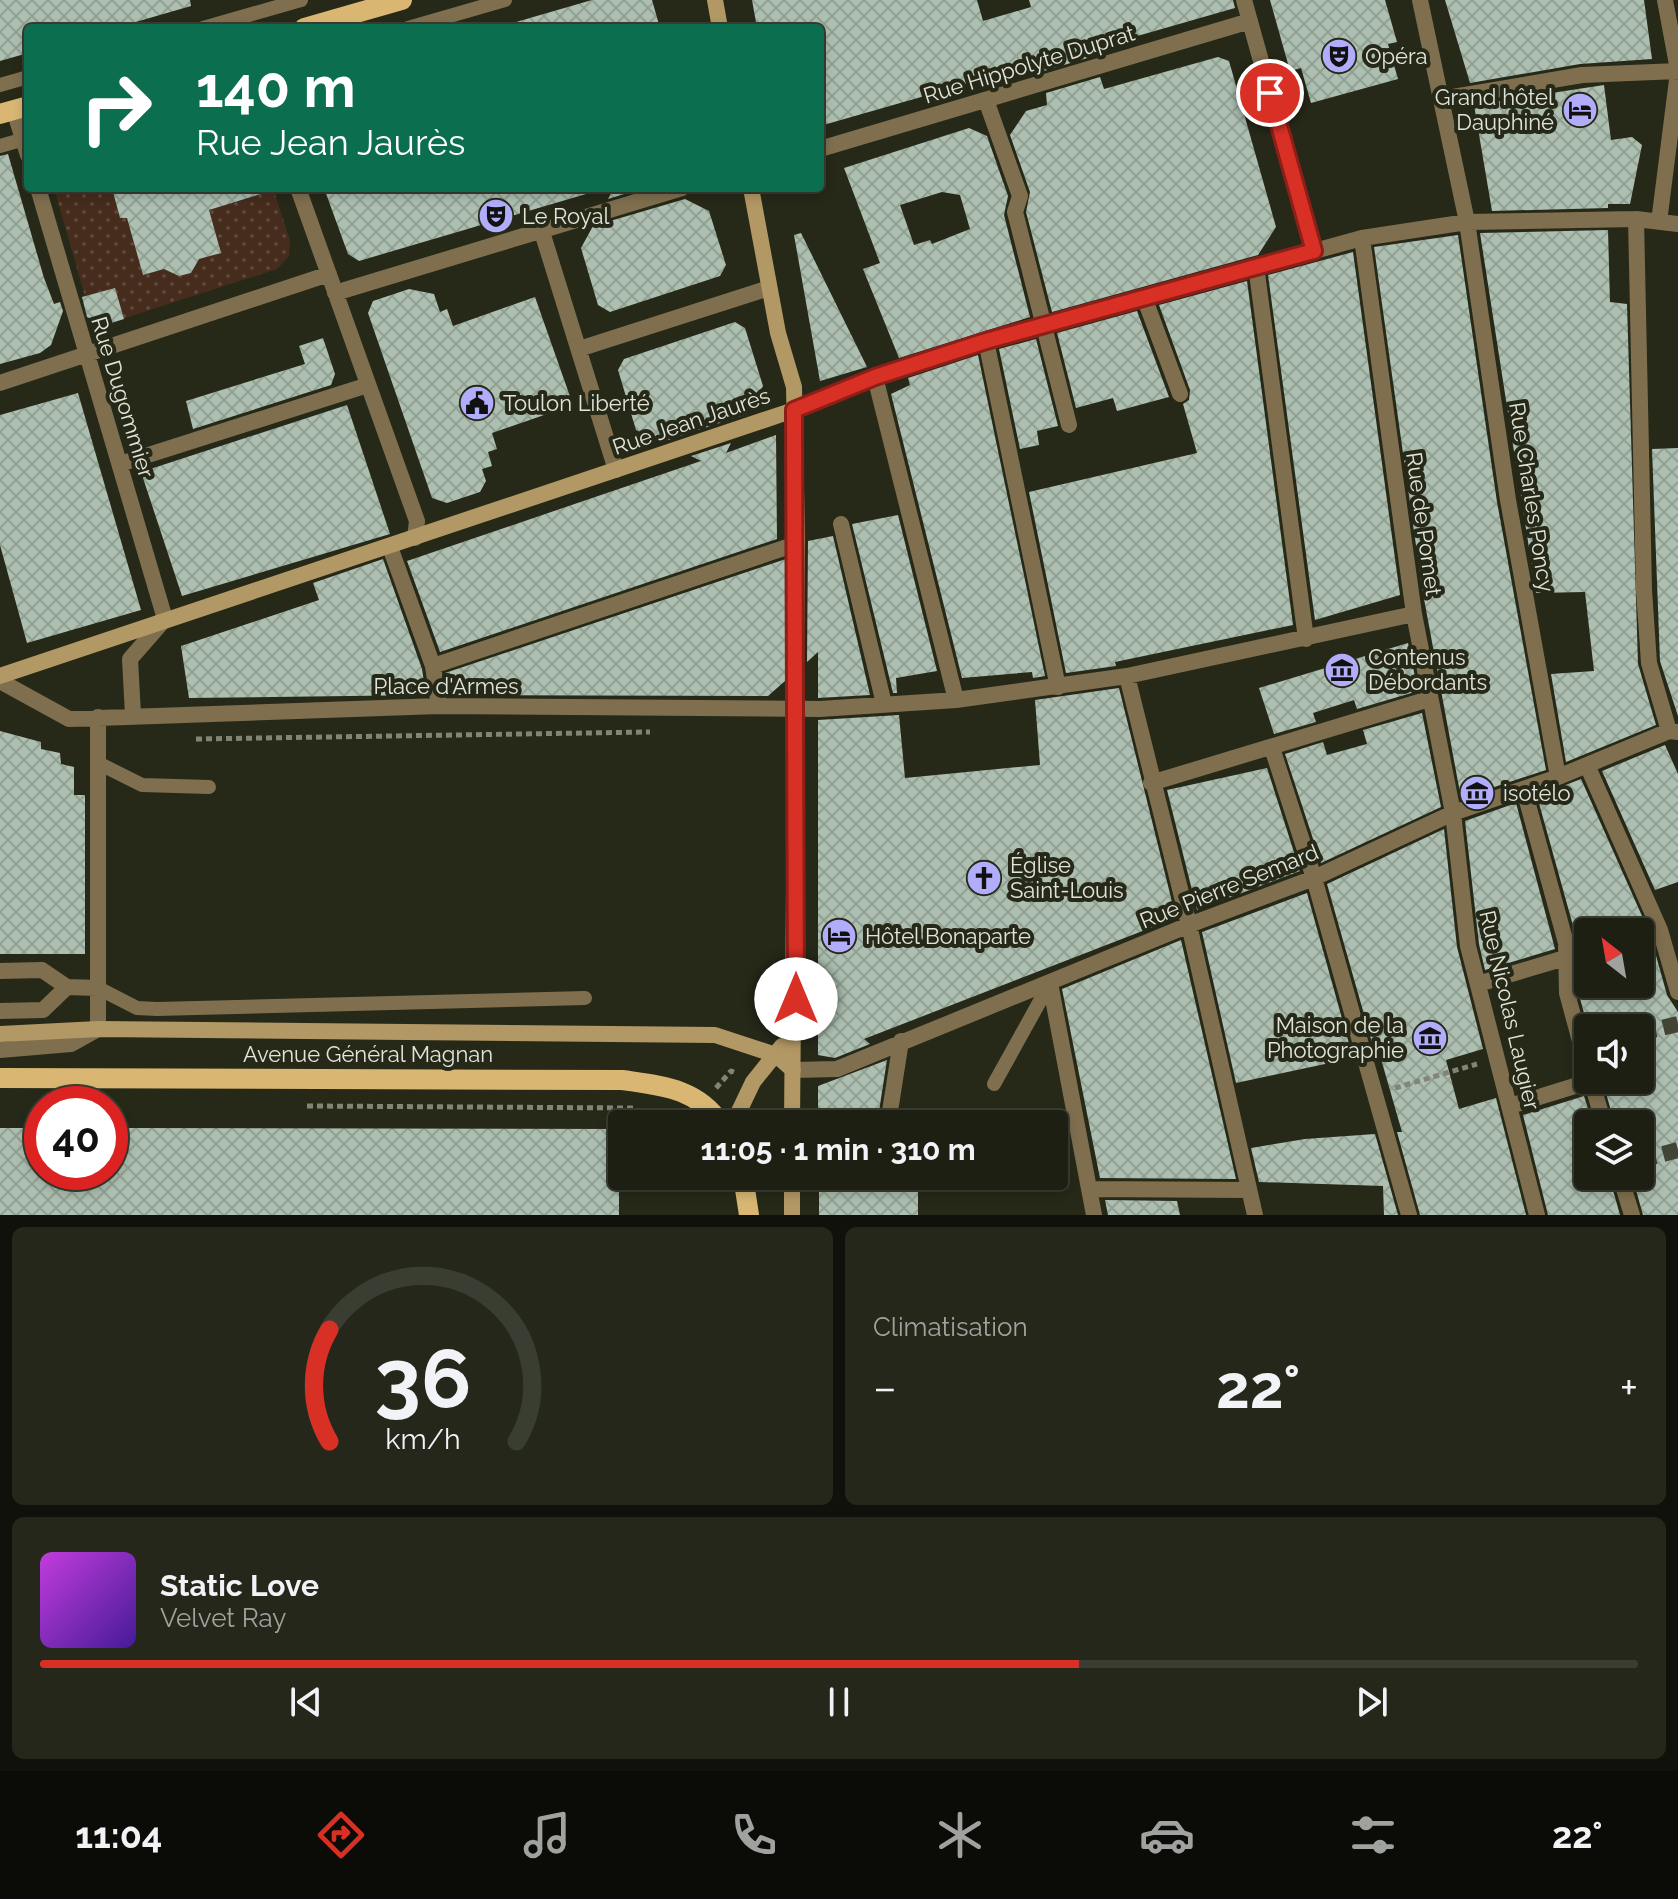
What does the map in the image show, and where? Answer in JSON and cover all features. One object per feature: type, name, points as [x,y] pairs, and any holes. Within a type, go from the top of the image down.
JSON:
[{"type":"main road","points":[[318,24],[402,0]]},
{"type":"main road","name":"Avenue Général Magnan","points":[[0,1078],[622,1080],[685,1092],[704,1102],[710,1110]]},
{"type":"main road","points":[[745,1190],[749,1215]]},
{"type":"street","points":[[715,0],[719,24]]},
{"type":"street","points":[[1244,0],[1314,251]]},
{"type":"street","name":"Rue Charles Poncy","points":[[1420,0],[1467,222],[1508,500],[1558,777]]},
{"type":"street","points":[[1659,222],[1678,71],[1665,0]]},
{"type":"street","name":"Rue Hippolyte Duprat","points":[[824,148],[1250,21]]},
{"type":"street","points":[[1441,99],[1582,75],[1678,71]]},
{"type":"street","points":[[986,100],[1020,196],[1015,212],[1069,425]]},
{"type":"street","points":[[14,110],[24,138]]},
{"type":"street","name":"Rue Dugommier","points":[[39,192],[165,619]]},
{"type":"street","points":[[299,192],[417,521],[415,538]]},
{"type":"street","points":[[335,293],[669,192]]},
{"type":"street","points":[[752,192],[769,288],[794,387],[796,710],[792,1110]]},
{"type":"street","points":[[1636,219],[1649,663],[1673,732]]},
{"type":"street","name":"Rue Jean Jaurès","points":[[0,678],[165,619],[390,547],[794,410],[875,377],[986,341],[1045,328],[1256,266],[1362,238],[1467,222],[1636,219],[1678,224]]},
{"type":"street","points":[[542,232],[616,470]]},
{"type":"street","name":"Rue de Pomet","points":[[1362,238],[1414,614],[1453,813]]},
{"type":"street","points":[[1256,266],[1306,639]]},
{"type":"street","points":[[0,383],[329,274]]},
{"type":"street","points":[[579,349],[769,288]]},
{"type":"street","points":[[1144,297],[1180,394]]},
{"type":"street","points":[[986,341],[1058,687]]},
{"type":"street","points":[[875,377],[956,700]]},
{"type":"street","points":[[120,464],[368,385]]},
{"type":"street","points":[[841,524],[884,704]]},
{"type":"street","points":[[433,666],[796,544]]},
{"type":"street","points":[[390,547],[433,666],[439,706]]},
{"type":"street","name":"Place d'Armes","points":[[0,678],[69,719],[439,706],[796,710],[956,700],[1058,687],[1127,676],[1414,614]]},
{"type":"street","points":[[133,715],[130,659],[165,619]]},
{"type":"street","points":[[1127,676],[1151,783],[1189,925],[1255,1215]]},
{"type":"street","points":[[1151,783],[1429,699]]},
{"type":"street","points":[[98,717],[98,1029]]},
{"type":"street","name":"Rue Pierre Semard","points":[[793,1070],[837,1069],[1189,925],[1314,878],[1453,813],[1524,790],[1673,732]]},
{"type":"street","points":[[1272,748],[1314,878],[1409,1215]]},
{"type":"street","points":[[1587,765],[1660,930],[1678,992]]},
{"type":"street","points":[[1524,790],[1566,943],[1567,993],[1574,1019]]},
{"type":"street","name":"Rue Nicolas Laugier","points":[[1453,813],[1468,946],[1537,1215]]},
{"type":"street","points":[[1478,984],[1565,958]]},
{"type":"street","points":[[0,971],[42,970],[67,987],[98,988]]},
{"type":"street","points":[[1050,983],[1094,1215]]},
{"type":"street","points":[[0,1011],[43,1010],[67,987]]},
{"type":"street","name":"Avenue Général Magnan","points":[[0,1050],[71,1044],[98,1029]]},
{"type":"street","name":"Avenue Général Magnan","points":[[0,1034],[98,1029],[715,1035],[776,1055],[793,1070]]},
{"type":"street","points":[[740,1110],[753,1082],[795,1029]]},
{"type":"street","points":[[890,1110],[901,1041]]},
{"type":"street","points":[[1510,1106],[1574,1083]]},
{"type":"street","points":[[1089,1189],[1249,1190]]},
{"type":"street","points":[[792,1190],[792,1215]]},
{"type":"street","points":[[1624,1190],[1632,1215]]},
{"type":"lane","points":[[422,24],[505,0]]},
{"type":"lane","points":[[217,24],[298,1]]},
{"type":"lane","points":[[0,85],[24,78]]},
{"type":"lane","points":[[0,146],[24,144]]},
{"type":"lane","points":[[98,763],[142,785],[209,787]]},
{"type":"lane","points":[[994,1084],[1050,983]]},
{"type":"lane","points":[[98,988],[137,1008],[157,1009],[585,998]]},
{"type":"path","points":[[211,739],[661,732]]},
{"type":"path","points":[[1375,1094],[1497,1058]]},
{"type":"path","points":[[297,1106],[641,1108]]},
{"type":"shaded area","points":[[55,192],[114,192],[120,218],[127,218],[143,275],[171,267],[204,193],[240,201],[263,192],[274,192],[290,241],[289,256],[277,269],[94,328]]},
{"type":"building","points":[[0,0],[190,0],[191,6],[129,24],[24,24],[24,54],[0,61]]},
{"type":"building","points":[[592,0],[652,0],[659,24],[516,24]]},
{"type":"building","points":[[752,0],[977,0],[983,21],[1031,7],[1029,0],[1233,0],[1235,8],[1092,49],[1094,56],[1044,71],[1043,62],[824,125],[824,24],[756,24]]},
{"type":"building","name":"Opéra","points":[[1270,0],[1385,0],[1397,42],[1388,44],[1398,79],[1311,103],[1301,68],[1290,71]]},
{"type":"building","points":[[1445,0],[1644,0],[1652,59],[1580,64],[1470,83]]},
{"type":"building","points":[[1218,57],[1229,61],[1276,227],[1258,255],[1052,312],[1026,212],[1030,192],[1010,135],[1026,111],[1047,105],[1046,93],[1100,77],[1104,89]]},
{"type":"building","points":[[1604,85],[1611,140],[1632,137],[1642,145],[1630,204],[1608,204],[1608,208],[1492,211],[1474,105]]},
{"type":"building","points":[[969,128],[987,136],[1008,196],[1004,215],[1030,317],[899,358],[863,269],[880,263],[844,168]],"holes":[[[942,192],[960,195],[970,229],[932,244],[930,240],[914,245],[900,205]]]},
{"type":"building","points":[[8,154],[44,278],[54,304],[60,302],[63,311],[51,345],[40,353],[0,364],[0,156]]},
{"type":"building","points":[[113,192],[264,193],[209,210],[221,253],[199,259],[191,273],[179,276],[164,269],[143,275],[127,218],[120,218]]},
{"type":"building","points":[[325,192],[586,192],[359,261],[348,254]]},
{"type":"building","points":[[612,192],[631,192],[608,199]]},
{"type":"building","points":[[685,199],[709,211],[726,265],[720,276],[610,312],[598,305],[581,248],[593,226]]},
{"type":"building","points":[[1608,230],[1610,302],[1627,304],[1638,664],[1656,725],[1566,762],[1551,674],[1594,671],[1585,592],[1536,593],[1480,233]]},
{"type":"building","points":[[801,233],[867,367],[820,381],[794,235]]},
{"type":"building","points":[[1458,235],[1497,502],[1546,770],[1461,798],[1422,588],[1374,247]]},
{"type":"building","points":[[1353,252],[1400,595],[1315,620],[1268,275]]},
{"type":"building","points":[[1247,281],[1293,625],[1115,662],[1116,666],[1066,673],[1029,492],[1197,453],[1183,404],[1189,400],[1190,390],[1159,305]]},
{"type":"building","points":[[115,288],[124,319],[105,325],[87,317],[82,297]]},
{"type":"building","name":"Toulon Liberté","points":[[409,289],[434,294],[440,312],[447,309],[453,326],[535,297],[573,405],[492,433],[497,449],[488,452],[492,466],[482,469],[486,481],[480,492],[447,503],[432,498],[368,313],[373,301]]},
{"type":"building","points":[[1137,311],[1169,397],[1117,411],[1113,398],[1076,408],[1057,333]]},
{"type":"building","points":[[735,322],[745,328],[763,386],[747,414],[662,442],[636,430],[618,370],[624,359]]},
{"type":"building","points":[[323,338],[335,374],[331,385],[193,429],[186,401],[305,364],[299,346]]},
{"type":"building","points":[[1036,339],[1058,426],[1037,431],[1039,445],[1020,449],[999,349]]},
{"type":"building","points":[[978,355],[1045,676],[1033,678],[1032,672],[962,678],[891,394],[910,385],[908,378]]},
{"type":"building","points":[[78,393],[141,610],[27,643],[0,545],[0,415]]},
{"type":"building","points":[[347,405],[390,534],[182,596],[141,472]]},
{"type":"building","points":[[776,435],[777,539],[440,652],[407,561],[701,461],[691,456],[731,443],[726,453]]},
{"type":"building","points":[[1678,448],[1678,716],[1660,661],[1652,449]]},
{"type":"building","points":[[898,515],[937,671],[896,678],[897,693],[893,693],[852,524]]},
{"type":"building","points":[[833,536],[870,695],[818,698],[818,652],[807,662],[808,541]]},
{"type":"building","points":[[383,559],[422,669],[426,695],[189,698],[181,646],[319,600],[313,583]]},
{"type":"building","points":[[786,559],[785,681],[768,696],[448,695],[445,673]]},
{"type":"building","points":[[1408,643],[1418,691],[1357,709],[1354,700],[1313,713],[1316,722],[1274,734],[1259,688]]},
{"type":"building","points":[[1119,688],[1176,918],[864,1039],[870,1044],[835,1058],[818,1055],[818,720],[899,715],[905,778],[1040,765],[1035,700]]},
{"type":"building","points":[[1422,713],[1441,807],[1321,863],[1285,754],[1323,742],[1327,755],[1367,744],[1363,730]]},
{"type":"building","points":[[0,731],[41,742],[41,749],[60,753],[61,764],[74,767],[74,795],[85,795],[85,954],[0,954]]},
{"type":"building","points":[[1665,745],[1678,774],[1678,882],[1655,890],[1602,771]]},
{"type":"building","points":[[1267,768],[1300,871],[1197,910],[1167,790]]},
{"type":"building","points":[[1581,779],[1643,918],[1574,918],[1574,929],[1537,796]]},
{"type":"building","points":[[1516,803],[1555,949],[1485,970],[1479,944],[1465,821]]},
{"type":"building","points":[[1444,829],[1457,947],[1483,1049],[1446,1060],[1459,1109],[1496,1098],[1526,1215],[1420,1215],[1397,1132],[1402,1132],[1379,1052],[1375,1053],[1327,884]]},
{"type":"building","points":[[1307,893],[1353,1058],[1236,1083],[1202,932]]},
{"type":"building","points":[[1181,940],[1236,1179],[1100,1178],[1062,989]]},
{"type":"building","points":[[1654,948],[1667,995],[1678,1012],[1678,1215],[1643,1215],[1636,1190],[1654,1190],[1654,1110],[1611,1110],[1606,1094],[1654,1094],[1654,1014],[1584,1014],[1580,998],[1654,998]]},
{"type":"building","points":[[887,1060],[879,1110],[818,1110],[818,1086]]},
{"type":"building","points":[[1584,1096],[1588,1110],[1574,1110],[1574,1190],[1613,1190],[1620,1215],[1548,1215],[1523,1115]]},
{"type":"building","points":[[0,1128],[24,1128],[24,1190],[128,1190],[128,1128],[608,1129],[608,1190],[619,1190],[619,1215],[0,1215]]},
{"type":"building","points":[[1375,1134],[1398,1215],[1384,1215],[1383,1186],[1259,1182],[1251,1148],[1305,1139]]},
{"type":"building","points":[[819,1190],[918,1190],[918,1215],[819,1215]]},
{"type":"building","points":[[1105,1200],[1177,1201],[1180,1215],[1108,1215]]},
{"type":"tunnel","points":[[1654,932],[1660,930]]},
{"type":"tunnel","points":[[1565,958],[1574,955]]},
{"type":"tunnel","points":[[1654,1030],[1678,1024]]},
{"type":"tunnel","points":[[1654,1156],[1678,1150]]},
{"type":"place","name":"Opéra","points":[[1339,56]]},
{"type":"place","name":"Grand hôtel Dauphiné","points":[[1580,110]]},
{"type":"place","name":"Le Royal","points":[[496,216]]},
{"type":"place","name":"Toulon Liberté","points":[[477,403]]},
{"type":"place","name":"Contenus Débordants","points":[[1342,670]]},
{"type":"place","name":"isotélo","points":[[1477,793]]},
{"type":"place","name":"Église Saint-Louis","points":[[984,878]]},
{"type":"place","name":"Hôtel Bonaparte","points":[[839,936]]},
{"type":"place","name":"Maison de la Photographie","points":[[1430,1038]]},
{"type":"route","points":[[796,999],[797,538],[794,410],[875,377],[986,341],[1045,328],[1144,297],[1314,251],[1270,93]]}]
